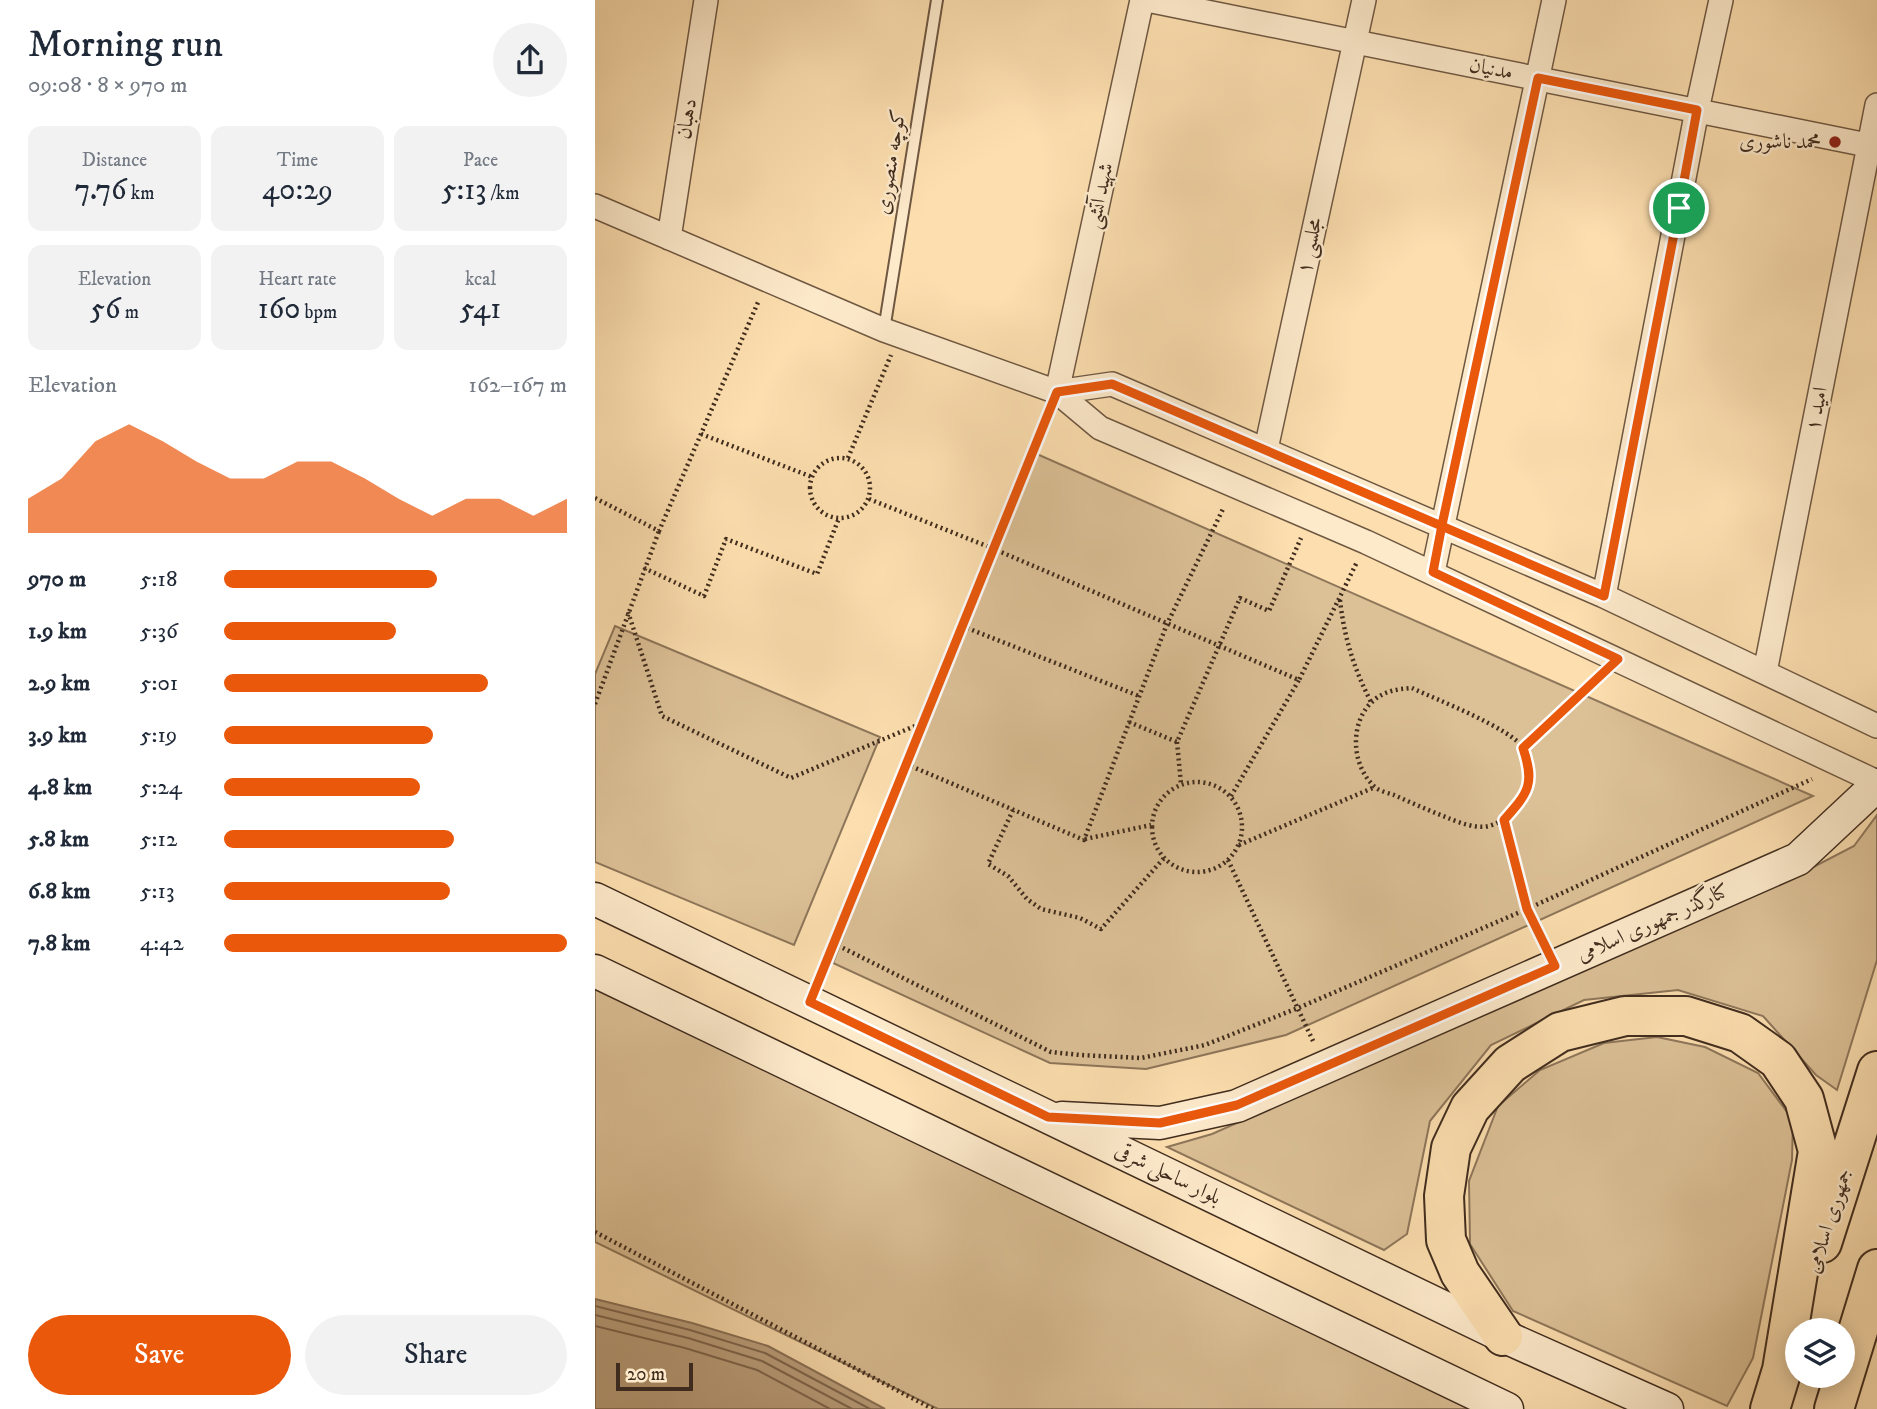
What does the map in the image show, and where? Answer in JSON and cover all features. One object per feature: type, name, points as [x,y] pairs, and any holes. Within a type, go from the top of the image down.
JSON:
[{"type":"highway","points":[[1503,1336],[1461,1273],[1446,1240],[1444,1196],[1451,1148],[1470,1108],[1510,1064],[1560,1032],[1625,1016],[1686,1016],[1740,1033],[1777,1060],[1804,1099],[1818,1151],[1781,1370],[1770,1409]]},
{"type":"highway","name":"جمهوری اسلامی","points":[[1781,1370],[1877,1071]]},
{"type":"highway","points":[[1839,1393],[1877,1269]]},
{"type":"highway","points":[[1839,1393],[1877,1307]]},
{"type":"main road","name":"کنارگذر جمهوری اسلامی","points":[[1048,1117],[1160,1123],[1237,1105],[1798,859],[1877,783]]},
{"type":"main road","name":"بلوار ساحلی شرقی","points":[[595,899],[1503,1336],[1667,1409]]},
{"type":"main road","points":[[595,971],[1482,1402],[1507,1409]]},
{"type":"street","name":"دهبان","points":[[669,238],[706,0]]},
{"type":"street","name":"مدنیان","points":[[1144,0],[1873,146]]},
{"type":"street","name":"شهید آتشی","points":[[1057,392],[1144,0]]},
{"type":"street","name":"مجلسی ۱","points":[[1266,449],[1363,0]]},
{"type":"street","points":[[1433,572],[1554,0]]},
{"type":"street","points":[[1604,596],[1697,110],[1721,0]]},
{"type":"street","name":"امید ۱","points":[[1765,672],[1873,146],[1877,105]]},
{"type":"street","points":[[595,206],[892,333],[1057,392],[1100,428],[1433,572],[1877,783]]},
{"type":"street","points":[[1057,392],[1112,384],[1604,596],[1877,726]]},
{"type":"lane","name":"کوچه منصوری","points":[[892,333],[937,0]]},
{"type":"path","points":[[595,704],[659,531],[768,280]]},
{"type":"path","points":[[848,458],[892,333]]},
{"type":"path","points":[[810,1002],[1057,392]]},
{"type":"path","points":[[701,434],[812,477]]},
{"type":"path","points":[[835,457],[848,458],[859,463],[868,473],[871,486],[869,499],[862,509],[851,516],[839,519],[826,515],[816,508],[810,496],[812,477],[823,462],[835,457]]},
{"type":"path","points":[[1084,839],[1167,624],[1235,485]]},
{"type":"path","points":[[595,498],[659,531]]},
{"type":"path","points":[[869,499],[994,549],[1299,680]]},
{"type":"path","points":[[1181,784],[1177,742],[1240,598],[1269,611],[1310,517]]},
{"type":"path","points":[[645,568],[704,596],[726,538],[817,574],[839,519]]},
{"type":"path","points":[[1231,796],[1299,680],[1366,542]]},
{"type":"path","points":[[1340,598],[1346,641],[1371,702]]},
{"type":"path","points":[[628,612],[662,716],[791,778],[923,722]]},
{"type":"path","points":[[962,626],[1139,696]]},
{"type":"path","points":[[1523,748],[1618,659]]},
{"type":"path","points":[[1412,688],[1508,734],[1523,748],[1530,769],[1528,790],[1504,820],[1487,827],[1461,824],[1375,787],[1359,765],[1355,743],[1359,722],[1371,702],[1395,689],[1412,688]]},
{"type":"path","points":[[1129,722],[1177,742]]},
{"type":"path","points":[[906,764],[1084,839],[1152,825]]},
{"type":"path","points":[[833,943],[1051,1052],[1142,1058],[1205,1045],[1298,1008],[1527,909],[1842,765]]},
{"type":"path","points":[[1199,781],[1216,785],[1231,796],[1240,811],[1243,828],[1238,846],[1228,860],[1213,869],[1196,872],[1178,868],[1164,858],[1155,842],[1152,825],[1156,808],[1166,793],[1181,784],[1199,781]]},
{"type":"path","points":[[1238,846],[1375,787]]},
{"type":"path","points":[[1013,810],[988,864],[1008,876],[1027,899],[1041,909],[1080,918],[1101,929],[1164,858]]},
{"type":"path","points":[[1504,820],[1527,909],[1555,966]]},
{"type":"path","points":[[1228,860],[1326,1066]]},
{"type":"path","points":[[595,1232],[933,1409]]},
{"type":"shaded area","points":[[1030,451],[1813,796],[1286,1035],[1146,1069],[1050,1063],[833,963]]},
{"type":"shaded area","points":[[615,626],[880,737],[794,945],[595,862],[595,674]]},
{"type":"shaded area","points":[[1877,815],[1877,960],[1837,1090],[1816,1075],[1763,1016],[1678,990],[1584,1000],[1491,1045],[1430,1121],[1407,1234],[1384,1250],[1167,1147],[1212,1134],[1798,875],[1854,846]]},
{"type":"shaded area","points":[[595,970],[1487,1409],[938,1409],[595,1242]]},
{"type":"shaded area","points":[[1657,1037],[1705,1047],[1758,1073],[1793,1120],[1792,1160],[1753,1358],[1727,1406],[1513,1311],[1470,1244],[1469,1181],[1498,1106],[1540,1070],[1604,1043]]},
{"type":"water","points":[[595,1299],[692,1323],[768,1346],[885,1409],[595,1409]]},
{"type":"place","name":"محمد ناشوری","points":[[1835,142]]},
{"type":"route","points":[[1679,208],[1604,596],[1442,525],[1112,384],[1057,392],[810,1002],[1048,1117],[1160,1123],[1237,1105],[1555,966],[1527,909],[1504,820],[1528,790],[1530,769],[1523,748],[1618,659],[1433,572],[1442,525],[1538,78],[1697,110],[1679,208]]}]
